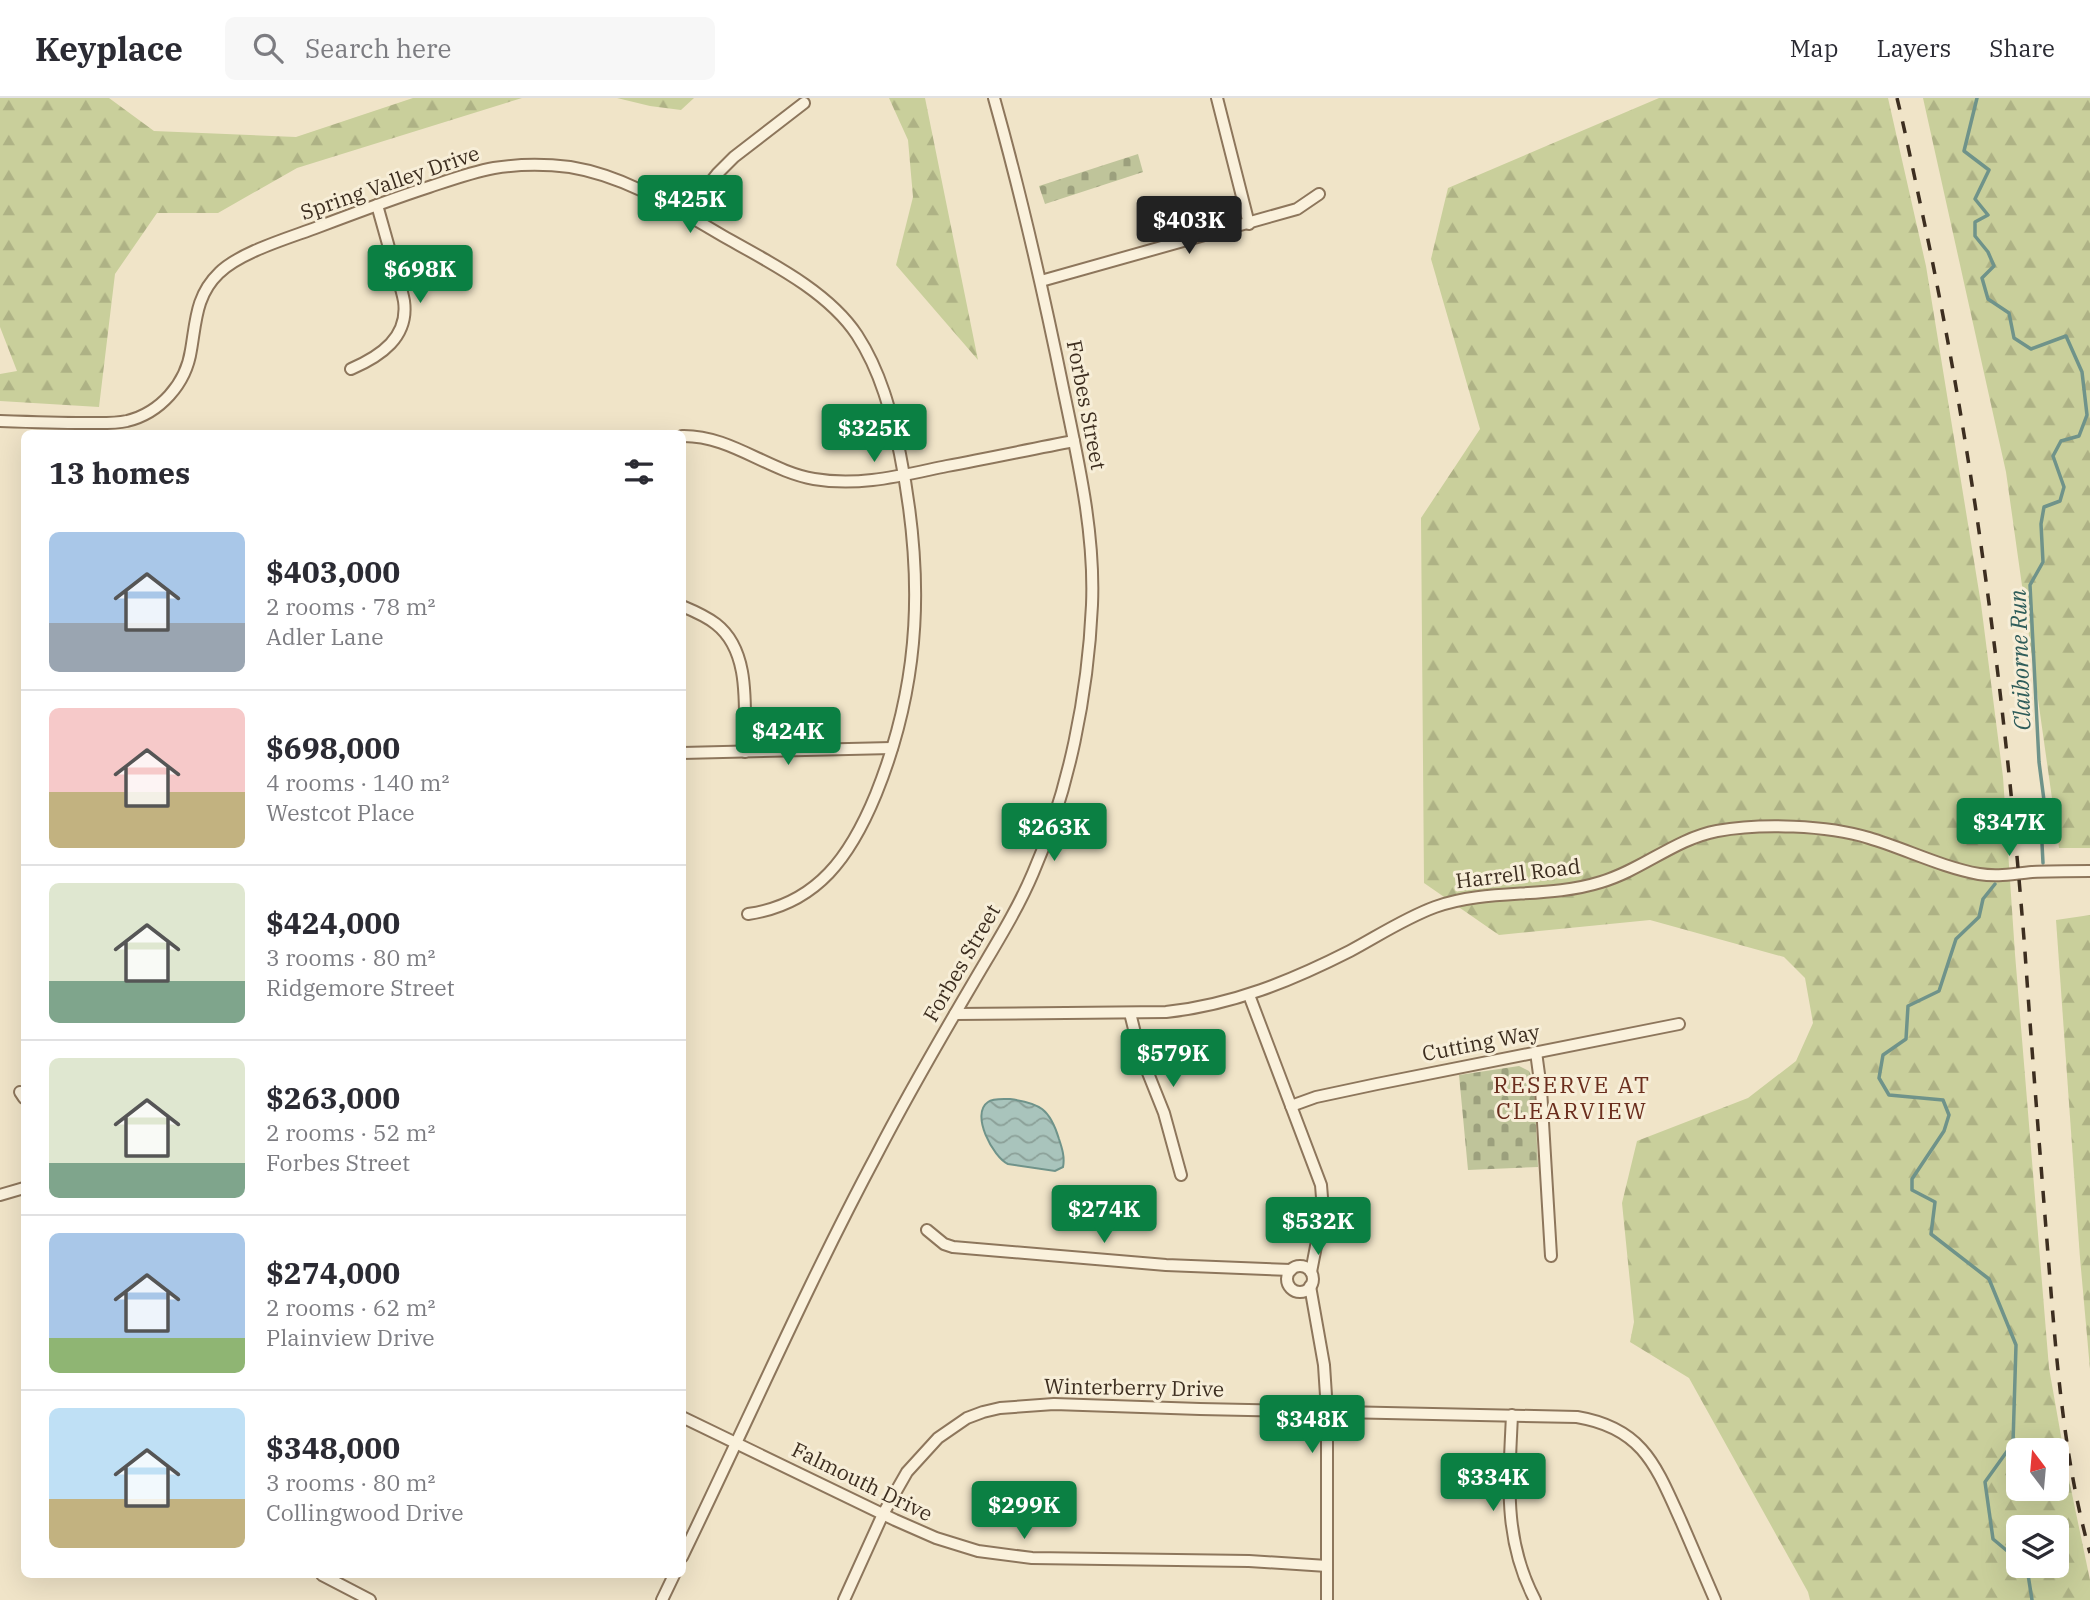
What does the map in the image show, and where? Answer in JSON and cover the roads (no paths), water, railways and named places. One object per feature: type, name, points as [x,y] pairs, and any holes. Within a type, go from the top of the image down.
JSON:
[{"type":"street","name":"Forbes Street","points":[[686,1549],[875,1156],[1032,876],[1051,828],[1069,760],[1089,645],[1092,603],[1090,534],[1041,281],[994,98]]},
{"type":"street","points":[[1217,98],[1249,223]]},
{"type":"street","points":[[685,214],[734,157],[804,103]]},
{"type":"street","name":"Spring Valley Drive","points":[[0,421],[112,423],[140,416],[153,409],[174,390],[184,375],[191,356],[196,311],[204,291],[217,274],[240,258],[377,205],[474,172],[498,167],[546,165],[588,171],[617,180],[685,214],[817,293],[845,319],[867,351],[893,419],[904,475],[914,555],[915,622],[908,687],[892,748],[868,814],[857,835],[819,884],[789,903],[748,914]]},
{"type":"street","points":[[1041,281],[1297,209],[1319,194]]},
{"type":"street","points":[[351,369],[368,362],[390,346],[402,324],[404,300],[377,205]]},
{"type":"street","points":[[686,436],[723,443],[783,471],[812,479],[850,482],[872,481],[1074,441]]},
{"type":"street","points":[[686,608],[716,623],[731,639],[737,651],[743,676],[745,752]]},
{"type":"street","points":[[686,753],[892,748]]},
{"type":"street","name":"Harrell Road","points":[[955,1014],[1130,1013],[1197,1009],[1249,995],[1319,967],[1434,907],[1472,898],[1556,891],[1601,882],[1679,844],[1716,831],[1768,827],[1841,831],[1896,846],[1954,868],[1983,874],[2090,871]]},
{"type":"street","points":[[1249,995],[1314,1166],[1322,1195],[1323,1210],[1315,1249],[1298,1272],[1292,1289],[1305,1289]]},
{"type":"street","points":[[1130,1013],[1140,1053],[1164,1113],[1181,1175]]},
{"type":"street","name":"Cutting Way","points":[[1292,1106],[1333,1093],[1679,1024]]},
{"type":"street","points":[[1535,1052],[1541,1089],[1551,1256]]},
{"type":"street","points":[[0,1195],[21,1189]]},
{"type":"street","points":[[927,1230],[944,1244],[953,1247],[1131,1263],[1298,1272],[1313,1279],[1305,1289]]},
{"type":"street","points":[[1305,1289],[1313,1308],[1324,1365],[1327,1411],[1327,1600]]},
{"type":"street","name":"Winterberry Drive","points":[[844,1600],[883,1514],[908,1472],[938,1438],[967,1419],[1000,1408],[1054,1404],[1590,1419],[1613,1427],[1645,1452],[1659,1473],[1715,1600]]},
{"type":"street","points":[[1513,1415],[1509,1517],[1519,1562],[1535,1600]]},
{"type":"street","name":"Falmouth Drive","points":[[686,1419],[883,1514],[946,1542],[978,1551],[1005,1556],[1288,1562],[1327,1566]]},
{"type":"street","points":[[328,1578],[370,1600]]},
{"type":"street","points":[[662,1600],[673,1578]]},
{"type":"water","points":[[1010,1099],[1029,1103],[1047,1114],[1056,1129],[1063,1167],[1055,1171],[1008,1164],[996,1153],[982,1125],[983,1108],[993,1100]]},
{"type":"waterway","name":"Claiborne Run","points":[[1977,98],[1964,151],[1989,170],[1975,199],[1988,215],[1975,222],[1975,236],[1988,252],[1994,266],[1982,278],[1988,299],[2009,313],[2014,338],[2031,349],[2066,336],[2082,372],[2087,415],[2079,436],[2061,441],[2053,456],[2064,487],[2060,501],[2044,507],[2041,524],[2043,562],[2030,585],[2039,762],[2045,808],[2041,824],[2043,863]]},
{"type":"waterway","name":"Claiborne Run","points":[[1995,884],[1983,899],[1979,917],[1956,939],[1939,991],[1908,1006],[1906,1039],[1883,1055],[1879,1078],[1889,1095],[1943,1100],[1949,1115],[1944,1131],[1912,1179],[1912,1190],[1935,1202],[1931,1234],[1989,1279],[2016,1345],[2013,1443],[1985,1482],[1993,1539],[2006,1550]]},
{"type":"waterway","name":"Claiborne Run","points":[[2029,1578],[2032,1600]]},
{"type":"railway","points":[[1897,98],[1959,402],[1986,585],[2017,860],[2058,1367],[2073,1480],[2090,1553]]},
{"type":"district","name":"RESERVE AT CLEARVIEW","points":[[1572,1098]]}]
